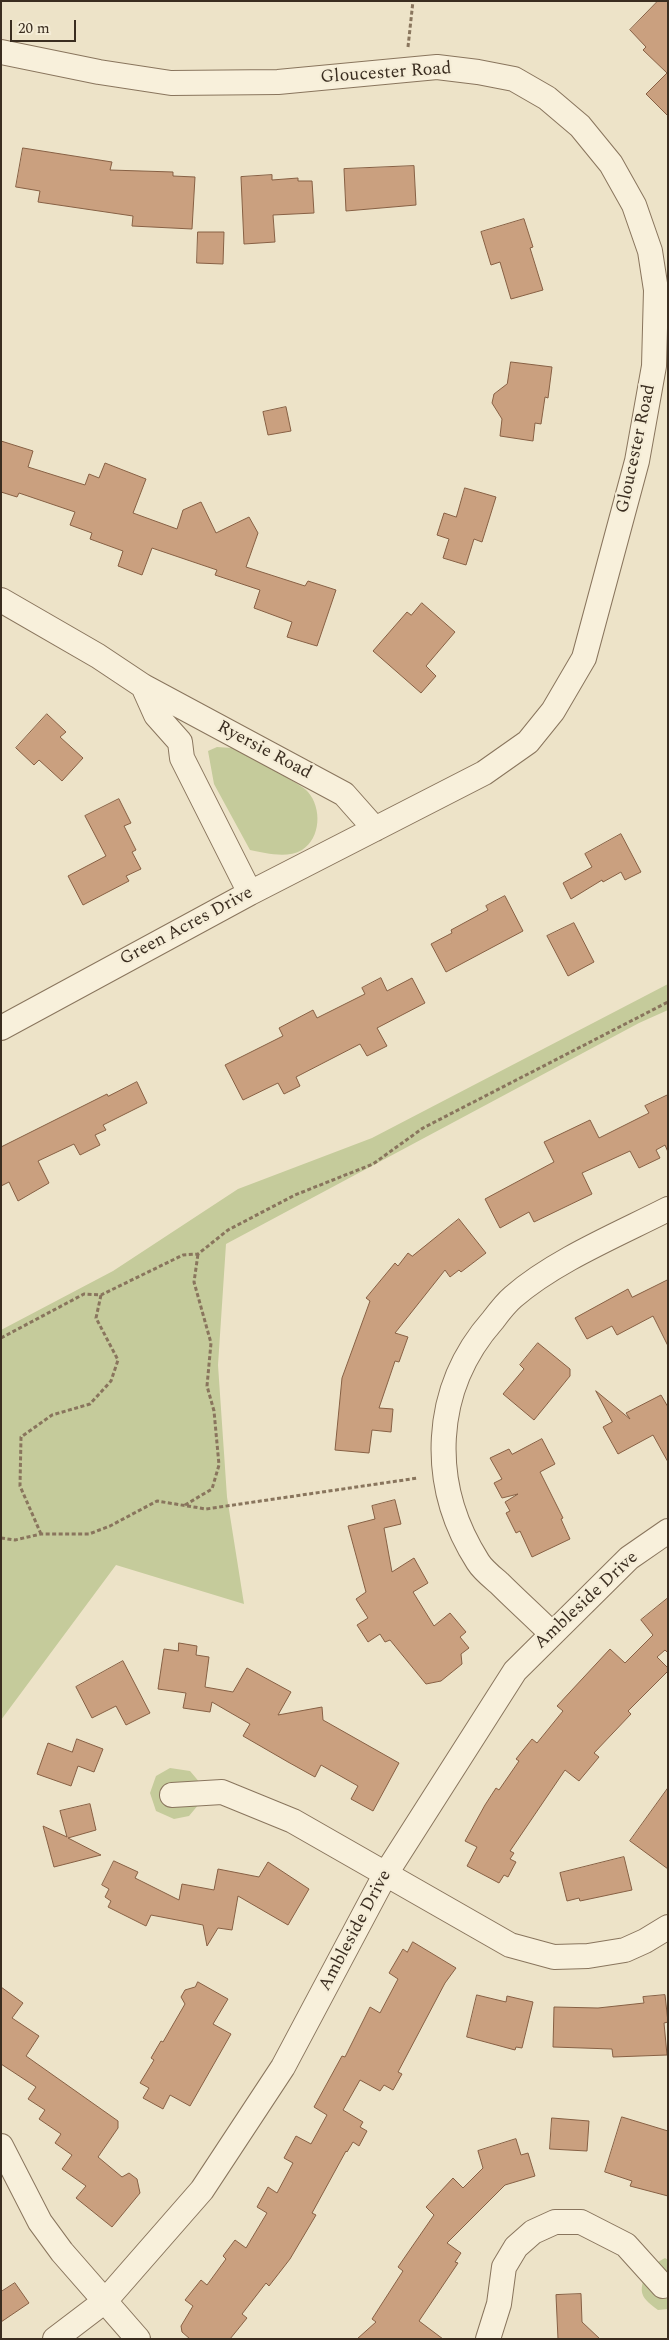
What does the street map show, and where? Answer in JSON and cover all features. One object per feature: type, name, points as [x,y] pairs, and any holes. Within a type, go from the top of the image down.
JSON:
[{"type":"street","name":"Gloucester Road","points":[[1,52],[171,83],[278,82],[437,68],[478,72],[514,79],[546,98],[580,126],[610,164],[634,205],[650,251],[656,290],[654,366],[637,461],[584,658],[553,710],[528,742],[484,773],[375,829]]},
{"type":"street","name":"Ryersie Road","points":[[1,600],[98,656],[143,686],[344,794],[375,829]]},
{"type":"street","points":[[143,686],[156,715],[180,742],[182,758],[250,893]]},
{"type":"street","name":"Green Acres Drive","points":[[1,1028],[250,893],[375,829]]},
{"type":"street","points":[[551,1633],[479,1564],[460,1530],[447,1489],[443,1456],[448,1405],[458,1373],[480,1335],[513,1297],[560,1265],[668,1209]]},
{"type":"street","name":"Ambleside Drive","points":[[55,2339],[105,2301],[202,2190],[277,2076],[385,1875],[515,1671],[551,1633],[629,1558],[668,1531]]},
{"type":"street","points":[[172,1795],[222,1792],[293,1822],[510,1944],[554,1958],[588,1956],[624,1950],[645,1941],[668,1926]]},
{"type":"street","points":[[1,2146],[40,2222],[62,2252],[138,2339]]},
{"type":"street","points":[[488,2339],[498,2304],[504,2267],[516,2247],[533,2232],[555,2222],[581,2222],[626,2245],[663,2286]]},
{"type":"path","points":[[405,70],[413,1]]},
{"type":"path","points":[[1,1338],[84,1294],[101,1295],[183,1255],[198,1254],[228,1230],[295,1195],[373,1164],[423,1128],[668,1002]]},
{"type":"path","points":[[186,1505],[212,1489],[219,1466],[214,1411],[207,1386],[211,1343],[194,1282],[198,1254]]},
{"type":"path","points":[[41,1534],[20,1486],[21,1437],[52,1415],[90,1404],[111,1381],[118,1360],[96,1318],[101,1295]]},
{"type":"path","points":[[1,1538],[15,1540],[41,1534],[89,1534],[157,1501],[206,1509],[418,1478]]},
{"type":"green space","points":[[217,747],[232,748],[285,776],[308,792],[316,806],[317,822],[316,831],[308,845],[296,853],[283,855],[250,850],[214,784],[208,751]]},
{"type":"green space","points":[[668,984],[668,1010],[639,1023],[226,1244],[218,1365],[227,1497],[244,1604],[116,1565],[1,1720],[1,1330],[113,1271],[238,1189],[372,1138]]},
{"type":"green space","points":[[170,1768],[190,1771],[201,1784],[199,1804],[189,1816],[174,1819],[156,1811],[150,1793],[156,1776]]},
{"type":"green space","points":[[665,2258],[668,2260],[668,2309],[658,2310],[643,2296],[642,2287],[647,2268]]},
{"type":"building","points":[[658,1],[668,1],[668,116],[646,94],[667,73],[643,50],[646,47],[630,30]]},
{"type":"building","points":[[23,148],[112,162],[110,170],[173,172],[173,176],[195,177],[192,229],[132,226],[133,216],[38,202],[40,191],[16,187]]},
{"type":"building","points":[[414,166],[416,205],[346,211],[344,169]]},
{"type":"building","points":[[272,175],[272,180],[298,178],[298,181],[312,181],[314,213],[273,215],[275,242],[244,244],[241,177]]},
{"type":"building","points":[[524,219],[533,247],[530,248],[543,290],[511,299],[500,262],[491,265],[481,232]]},
{"type":"building","points":[[198,232],[224,232],[223,264],[197,263]]},
{"type":"building","points":[[511,362],[552,367],[548,398],[545,397],[541,424],[535,423],[533,441],[500,436],[502,419],[492,403],[494,394],[507,384]]},
{"type":"building","points":[[286,407],[291,431],[268,435],[263,412]]},
{"type":"building","points":[[1,441],[33,451],[28,467],[85,485],[89,474],[99,478],[105,463],[146,479],[133,513],[177,529],[183,510],[201,502],[216,533],[249,517],[258,533],[246,567],[305,586],[308,581],[336,590],[317,646],[287,637],[292,622],[254,608],[260,590],[215,575],[217,570],[152,548],[142,575],[118,566],[123,551],[90,539],[92,533],[70,525],[75,512],[19,493],[17,497],[1,492]]},
{"type":"building","points":[[465,488],[496,497],[482,542],[474,539],[466,565],[443,558],[449,539],[437,535],[444,513],[456,517]]},
{"type":"building","points":[[422,603],[455,632],[426,666],[436,676],[421,693],[373,651],[407,612],[411,615]]},
{"type":"building","points":[[47,714],[66,732],[60,737],[83,758],[62,781],[39,760],[34,765],[16,748]]},
{"type":"building","points":[[119,799],[131,823],[124,826],[136,850],[132,852],[141,869],[126,876],[129,881],[83,905],[68,876],[106,856],[85,816]]},
{"type":"building","points":[[621,834],[641,872],[625,880],[621,872],[603,882],[602,880],[571,899],[563,883],[592,867],[585,854]]},
{"type":"building","points":[[505,896],[523,931],[446,972],[431,944],[452,933],[451,930],[488,910],[486,906]]},
{"type":"building","points":[[574,923],[594,962],[568,976],[547,936]]},
{"type":"building","points":[[381,978],[387,991],[412,978],[425,1003],[377,1028],[387,1046],[367,1056],[360,1044],[296,1077],[300,1086],[284,1094],[278,1083],[243,1100],[225,1065],[283,1036],[279,1028],[313,1010],[317,1018],[365,994],[362,988]]},
{"type":"building","points":[[137,1082],[147,1103],[103,1125],[106,1130],[95,1135],[100,1145],[80,1155],[74,1144],[38,1161],[49,1183],[18,1201],[9,1182],[1,1186],[1,1147],[107,1094],[108,1096]]},
{"type":"building","points":[[668,1095],[668,1152],[665,1145],[656,1150],[660,1158],[639,1168],[630,1151],[582,1173],[592,1194],[534,1222],[529,1212],[500,1228],[485,1199],[554,1162],[544,1142],[590,1120],[599,1138],[649,1113],[645,1106]]},
{"type":"building","points":[[459,1219],[486,1253],[461,1272],[459,1270],[450,1277],[445,1270],[395,1333],[408,1337],[399,1362],[395,1361],[379,1408],[393,1409],[391,1432],[372,1430],[369,1453],[335,1450],[342,1378],[370,1301],[366,1298],[395,1263],[398,1266],[408,1253],[412,1256]]},
{"type":"building","points":[[668,1280],[668,1346],[653,1316],[617,1335],[612,1326],[587,1339],[575,1318],[628,1289],[632,1297]]},
{"type":"building","points":[[538,1343],[570,1369],[570,1376],[534,1420],[503,1394],[524,1369],[520,1365]]},
{"type":"building","points":[[596,1391],[630,1419],[626,1413],[661,1395],[668,1407],[668,1462],[653,1435],[618,1454],[603,1427],[612,1422]]},
{"type":"building","points":[[542,1439],[555,1464],[540,1472],[563,1518],[561,1519],[570,1539],[532,1557],[520,1531],[516,1533],[506,1513],[510,1511],[505,1502],[518,1494],[502,1498],[494,1483],[502,1479],[490,1458],[509,1449],[512,1454]]},
{"type":"building","points":[[395,1500],[401,1524],[384,1528],[392,1572],[414,1558],[428,1583],[413,1592],[434,1626],[450,1613],[466,1632],[460,1637],[469,1648],[461,1654],[462,1664],[441,1681],[426,1684],[390,1640],[385,1642],[380,1634],[368,1642],[357,1625],[368,1618],[356,1599],[366,1592],[348,1526],[375,1519],[372,1506]]},
{"type":"building","points":[[668,1598],[668,1653],[665,1650],[657,1657],[668,1668],[668,1671],[628,1711],[631,1714],[594,1753],[599,1757],[579,1781],[565,1770],[510,1851],[514,1853],[510,1859],[516,1862],[508,1877],[504,1875],[499,1883],[467,1866],[477,1847],[465,1841],[496,1788],[499,1790],[519,1761],[516,1759],[532,1739],[537,1743],[563,1711],[557,1706],[610,1649],[625,1663],[653,1635],[641,1620]]},
{"type":"building","points":[[179,1643],[197,1646],[196,1655],[209,1657],[205,1687],[233,1692],[247,1668],[291,1692],[278,1715],[322,1707],[323,1720],[399,1763],[373,1811],[351,1799],[358,1786],[321,1765],[315,1777],[288,1762],[243,1736],[250,1724],[212,1702],[210,1712],[183,1708],[186,1693],[158,1689],[164,1649],[178,1651]]},
{"type":"building","points":[[123,1661],[150,1713],[126,1725],[116,1706],[92,1718],[76,1687]]},
{"type":"building","points":[[77,1739],[103,1749],[94,1772],[78,1766],[71,1786],[37,1774],[48,1743],[72,1752]]},
{"type":"building","points":[[668,1788],[668,1869],[630,1841]]},
{"type":"building","points":[[90,1804],[96,1830],[68,1838],[101,1855],[54,1867],[43,1826],[67,1837],[60,1811]]},
{"type":"building","points":[[624,1857],[632,1890],[580,1901],[579,1898],[567,1901],[560,1873]]},
{"type":"building","points":[[114,1861],[138,1872],[135,1878],[179,1900],[182,1884],[214,1890],[218,1869],[259,1877],[268,1862],[309,1889],[288,1925],[238,1896],[232,1930],[218,1928],[207,1946],[203,1925],[151,1915],[146,1926],[108,1907],[111,1901],[105,1897],[109,1889],[102,1885]]},
{"type":"building","points":[[413,1942],[456,1968],[445,1983],[398,2072],[402,2074],[393,2090],[384,2085],[380,2091],[360,2080],[343,2110],[363,2122],[360,2127],[367,2131],[359,2146],[353,2142],[346,2151],[312,2213],[316,2215],[290,2259],[269,2286],[266,2283],[242,2314],[247,2318],[230,2339],[190,2339],[182,2332],[181,2326],[193,2306],[185,2300],[201,2280],[207,2285],[226,2259],[223,2256],[235,2240],[246,2248],[267,2213],[257,2207],[268,2187],[277,2193],[293,2163],[284,2158],[296,2136],[311,2144],[327,2115],[314,2107],[342,2056],[345,2057],[370,2007],[380,2013],[398,1979],[389,1973],[403,1949],[407,1952]]},
{"type":"building","points":[[198,1982],[228,1999],[213,2024],[231,2034],[190,2106],[170,2095],[163,2109],[143,2098],[149,2088],[140,2083],[154,2060],[151,2058],[161,2041],[163,2042],[185,2004],[181,1997],[185,1990],[195,1987]]},
{"type":"building","points":[[1,1987],[23,2003],[12,2018],[39,2036],[26,2056],[118,2121],[118,2128],[98,2157],[122,2177],[129,2173],[137,2179],[140,2193],[112,2227],[76,2198],[86,2186],[62,2169],[72,2155],[55,2143],[61,2134],[39,2119],[45,2110],[28,2099],[36,2087],[1,2064]]},
{"type":"building","points":[[477,1995],[506,2002],[507,1996],[533,2002],[522,2048],[516,2047],[515,2050],[467,2037]]},
{"type":"building","points":[[665,1995],[668,2022],[664,2023],[667,2055],[613,2057],[612,2049],[553,2047],[554,2007],[598,2008],[644,2003],[643,1997]]},
{"type":"building","points":[[622,2117],[668,2131],[668,2196],[630,2186],[632,2181],[605,2172]]},
{"type":"building","points":[[552,2118],[589,2121],[587,2151],[550,2149]]},
{"type":"building","points":[[516,2139],[521,2155],[528,2153],[535,2176],[505,2185],[447,2243],[461,2253],[455,2262],[458,2263],[419,2321],[443,2339],[357,2339],[376,2322],[372,2319],[403,2271],[398,2267],[434,2215],[426,2207],[453,2178],[463,2188],[483,2168],[478,2151]]},
{"type":"building","points":[[15,2283],[29,2303],[1,2322],[1,2292]]},
{"type":"building","points":[[581,2294],[582,2322],[600,2339],[558,2339],[556,2295]]}]
